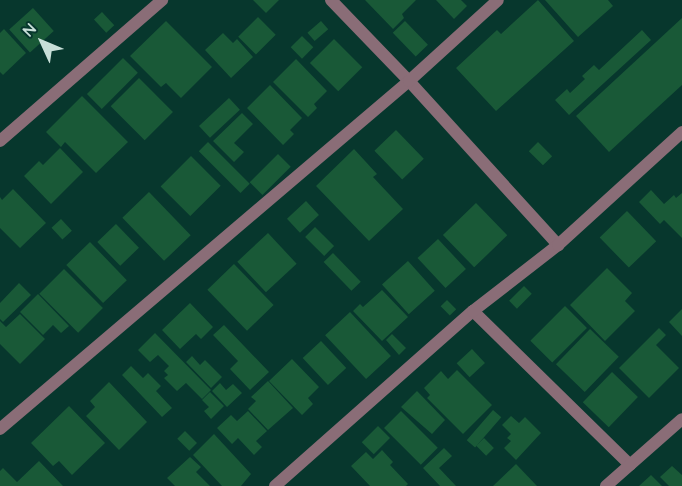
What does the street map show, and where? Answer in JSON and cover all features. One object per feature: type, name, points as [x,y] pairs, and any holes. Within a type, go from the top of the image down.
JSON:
[{"type":"street","points":[[0,141],[162,0]]},
{"type":"street","points":[[331,0],[409,81],[558,245]]},
{"type":"street","points":[[0,429],[409,81],[498,0]]},
{"type":"street","points":[[275,486],[473,311],[558,245],[682,132]]},
{"type":"street","points":[[473,311],[630,465]]},
{"type":"street","points":[[606,486],[682,419]]},
{"type":"building","points":[[253,0],[279,0],[266,13]]},
{"type":"building","points":[[365,0],[416,0],[402,14],[404,18],[393,29]]},
{"type":"building","points":[[436,0],[461,0],[467,6],[454,19]]},
{"type":"building","points":[[538,0],[574,41],[496,111],[456,68],[497,30],[501,34]]},
{"type":"building","points":[[545,0],[608,0],[613,6],[578,37]]},
{"type":"building","points":[[33,8],[54,31],[30,52],[9,29]]},
{"type":"building","points":[[102,12],[114,25],[106,33],[94,20]]},
{"type":"building","points":[[258,17],[276,35],[256,54],[238,37]]},
{"type":"building","points":[[682,18],[682,85],[609,152],[576,116]]},
{"type":"building","points":[[166,21],[212,67],[181,98],[166,83],[161,87],[130,56]]},
{"type":"building","points":[[321,21],[328,29],[315,41],[307,33]]},
{"type":"building","points":[[405,21],[428,45],[416,57],[393,33]]},
{"type":"building","points":[[4,29],[26,53],[3,75],[0,72],[0,33]]},
{"type":"building","points":[[642,30],[651,40],[569,115],[555,100],[567,89],[570,93],[585,79],[582,76],[594,65],[599,70]]},
{"type":"building","points":[[223,33],[233,43],[237,39],[253,57],[231,78],[205,50]]},
{"type":"building","points":[[302,36],[313,47],[302,59],[291,47]]},
{"type":"building","points":[[334,39],[362,67],[338,91],[310,63]]},
{"type":"building","points":[[123,58],[138,73],[102,109],[87,94]]},
{"type":"building","points":[[296,59],[327,91],[314,104],[317,108],[308,117],[273,82]]},
{"type":"building","points":[[139,78],[173,112],[145,140],[111,106]]},
{"type":"building","points":[[270,85],[302,118],[290,130],[294,134],[283,145],[247,108]]},
{"type":"building","points":[[82,96],[128,142],[96,173],[65,142],[61,147],[46,132]]},
{"type":"building","points":[[229,98],[240,110],[210,138],[199,126]]},
{"type":"building","points":[[242,113],[253,124],[234,143],[244,152],[234,162],[213,141]]},
{"type":"building","points":[[396,130],[424,159],[402,180],[374,151]]},
{"type":"building","points":[[208,142],[250,184],[241,193],[199,151]]},
{"type":"building","points":[[538,142],[552,156],[543,165],[529,151]]},
{"type":"building","points":[[60,148],[83,172],[51,204],[24,176],[39,161],[43,165]]},
{"type":"building","points":[[354,149],[377,174],[373,177],[403,209],[369,241],[316,186]]},
{"type":"building","points":[[278,154],[291,167],[262,195],[250,182]]},
{"type":"building","points":[[191,156],[221,186],[190,216],[161,186]]},
{"type":"building","points":[[13,189],[46,223],[20,248],[0,228],[0,197],[2,200]]},
{"type":"building","points":[[651,190],[664,204],[674,195],[676,198],[682,193],[682,238],[664,220],[660,224],[639,202]]},
{"type":"building","points":[[149,192],[191,235],[164,261],[122,218]]},
{"type":"building","points":[[306,201],[319,215],[300,233],[287,219]]},
{"type":"building","points":[[476,203],[507,235],[474,267],[443,235]]},
{"type":"building","points":[[627,211],[656,241],[629,268],[600,237]]},
{"type":"building","points":[[61,219],[72,231],[62,240],[51,228]]},
{"type":"building","points":[[116,224],[139,248],[120,266],[97,242]]},
{"type":"building","points":[[315,227],[334,246],[324,256],[305,237]]},
{"type":"building","points":[[268,233],[297,264],[266,292],[237,262]]},
{"type":"building","points":[[438,239],[466,269],[445,288],[418,258]]},
{"type":"building","points":[[90,242],[127,280],[103,303],[66,265]]},
{"type":"building","points":[[333,253],[361,282],[351,291],[324,262]]},
{"type":"building","points":[[408,261],[435,291],[409,314],[382,284]]},
{"type":"building","points":[[234,264],[274,305],[247,331],[207,290]]},
{"type":"building","points":[[607,268],[632,293],[625,301],[635,311],[605,341],[570,305]]},
{"type":"building","points":[[64,269],[103,308],[78,333],[39,294]]},
{"type":"building","points":[[19,283],[31,295],[3,322],[0,319],[0,303]]},
{"type":"building","points":[[524,286],[532,294],[517,309],[509,301]]},
{"type":"building","points":[[382,290],[408,317],[382,341],[353,311],[360,304],[363,307]]},
{"type":"building","points":[[38,294],[69,326],[61,333],[53,325],[43,335],[20,312]]},
{"type":"building","points":[[447,300],[456,309],[450,316],[441,306]]},
{"type":"building","points":[[190,303],[213,327],[201,339],[196,334],[180,349],[162,330]]},
{"type":"building","points":[[565,306],[587,328],[552,363],[530,341]]},
{"type":"building","points":[[682,309],[682,336],[669,322]]},
{"type":"building","points":[[350,312],[391,356],[366,379],[325,335]]},
{"type":"building","points":[[20,314],[45,339],[20,364],[0,344],[0,321],[6,327]]},
{"type":"building","points":[[224,325],[269,372],[250,390],[230,369],[238,361],[213,335]]},
{"type":"building","points":[[659,328],[666,335],[656,345],[679,368],[649,398],[619,368]]},
{"type":"building","points":[[590,329],[619,357],[585,392],[556,364]]},
{"type":"building","points":[[155,333],[211,390],[202,399],[186,383],[177,391],[164,378],[168,375],[164,371],[169,366],[158,355],[150,362],[138,350]]},
{"type":"building","points":[[392,334],[406,348],[399,355],[386,340]]},
{"type":"building","points":[[321,341],[346,368],[328,385],[303,358]]},
{"type":"building","points":[[472,349],[485,363],[470,377],[457,363]]},
{"type":"building","points":[[192,356],[200,365],[205,360],[222,377],[211,388],[186,362]]},
{"type":"building","points":[[292,359],[319,387],[308,398],[313,404],[302,415],[269,381]]},
{"type":"building","points":[[131,366],[143,378],[148,373],[161,386],[156,391],[172,408],[162,417],[122,375]]},
{"type":"building","points":[[457,370],[492,405],[463,434],[427,398],[430,395],[424,388],[441,371],[448,379]]},
{"type":"building","points":[[612,372],[638,397],[609,427],[583,402]]},
{"type":"building","points":[[268,381],[293,408],[268,430],[248,409],[256,401],[251,397]]},
{"type":"building","points":[[109,382],[147,422],[119,450],[86,416],[95,407],[90,401]]},
{"type":"building","points":[[220,383],[226,390],[233,384],[242,393],[227,407],[212,391]]},
{"type":"building","points":[[417,391],[445,420],[432,434],[401,407]]},
{"type":"building","points":[[210,392],[224,406],[211,419],[204,411],[209,407],[202,400]]},
{"type":"building","points":[[69,406],[105,443],[72,475],[59,461],[53,466],[31,443]]},
{"type":"building","points":[[493,410],[501,417],[475,447],[467,440]]},
{"type":"building","points":[[248,411],[267,431],[256,441],[262,447],[254,455],[238,438],[232,444],[217,428],[231,415],[237,421]]},
{"type":"building","points":[[401,411],[438,448],[421,465],[384,428]]},
{"type":"building","points":[[511,416],[519,423],[525,417],[541,433],[516,460],[504,448],[511,441],[507,438],[511,434],[502,425]]},
{"type":"building","points":[[378,426],[390,438],[374,454],[362,442]]},
{"type":"building","points":[[185,431],[197,443],[189,451],[177,439]]},
{"type":"building","points":[[214,434],[251,474],[241,486],[222,486],[193,455]]},
{"type":"building","points":[[484,438],[494,448],[486,456],[476,446]]},
{"type":"building","points":[[444,448],[452,456],[439,468],[456,486],[440,486],[423,468]]},
{"type":"building","points":[[382,450],[393,462],[390,465],[408,484],[406,486],[370,486],[351,466],[366,452],[373,459]]},
{"type":"building","points":[[190,457],[201,467],[196,472],[210,486],[175,486],[167,478]]},
{"type":"building","points":[[39,461],[63,486],[0,486],[0,471],[3,468],[17,482]]},
{"type":"building","points":[[516,464],[537,486],[493,486]]},
{"type":"building","points":[[672,466],[682,475],[682,486],[669,486],[660,477]]},
{"type":"building","points":[[651,475],[662,486],[639,486]]}]
